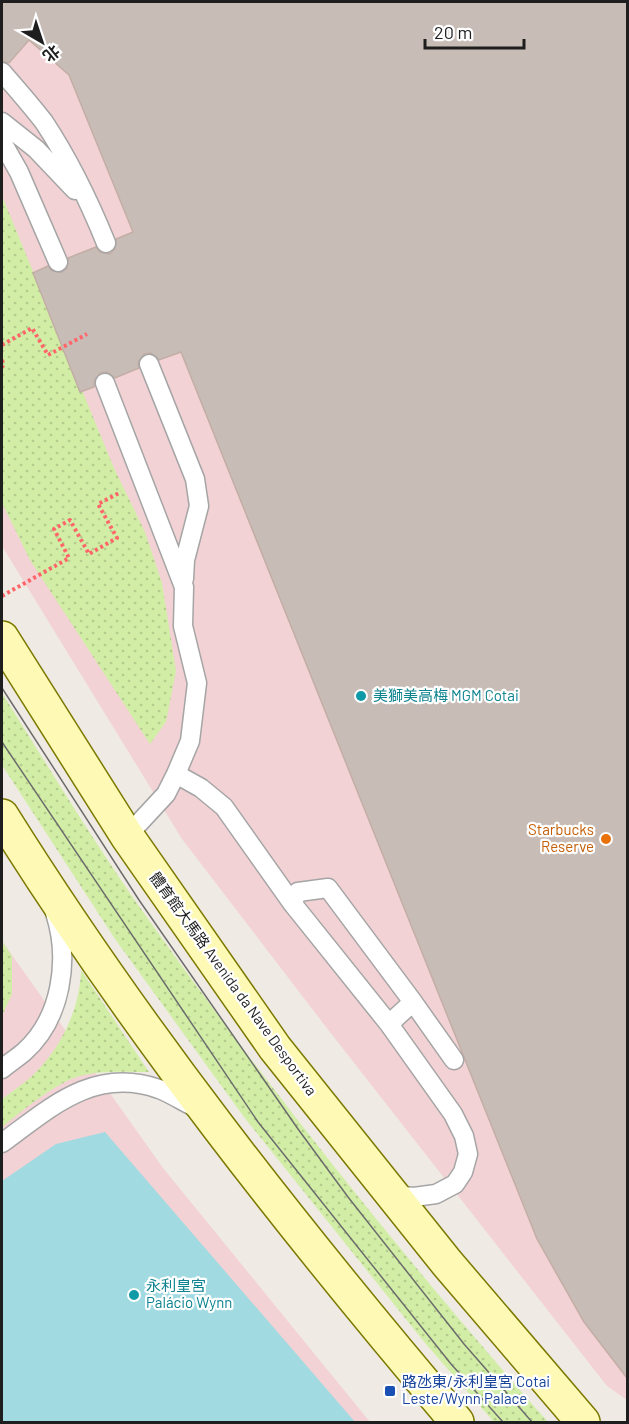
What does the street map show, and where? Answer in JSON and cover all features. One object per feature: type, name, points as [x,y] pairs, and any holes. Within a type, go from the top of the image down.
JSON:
[{"type":"main road","name":"體育館大馬路 Avenida da Nave Desportiva","points":[[2,638],[127,836],[275,1048],[447,1263],[583,1422]]},
{"type":"main road","points":[[2,816],[46,886],[208,1114],[374,1324],[457,1422]]},
{"type":"lane","points":[[2,72],[43,121],[80,185],[106,243]]},
{"type":"lane","points":[[2,122],[36,149],[67,181],[94,214]]},
{"type":"lane","points":[[2,142],[19,172],[58,262]]},
{"type":"lane","points":[[127,836],[166,794],[176,774],[190,741],[196,683],[183,626],[185,560],[199,506],[195,479],[149,364]]},
{"type":"lane","points":[[105,383],[184,586]]},
{"type":"lane","points":[[176,774],[201,788],[224,807],[292,903],[389,1024],[453,1114],[464,1136],[468,1154],[463,1172],[454,1184],[436,1194],[414,1197],[392,1195]]},
{"type":"lane","points":[[2,1069],[25,1051],[40,1033],[55,1005],[63,956],[61,934],[46,886]]},
{"type":"lane","points":[[292,903],[298,892],[328,888],[454,1060]]},
{"type":"lane","points":[[389,1024],[413,1002]]},
{"type":"lane","points":[[2,1143],[68,1096],[82,1089],[110,1084],[135,1084],[159,1089],[208,1114]]},
{"type":"path","points":[[2,345],[32,328],[48,355],[87,334]]},
{"type":"path","points":[[2,360],[4,365],[2,367]]},
{"type":"path","points":[[2,596],[69,558],[54,529],[70,520],[89,554],[117,538],[99,504],[143,480]]},
{"type":"shaded area","name":"美獅美高梅 MGM Cotai","points":[[2,2],[627,2],[627,1400],[607,1386],[182,839],[2,546]]},
{"type":"shaded area","name":"永利皇宮 Palácio Wynn","points":[[2,941],[163,1168],[370,1422],[2,1422]]},
{"type":"green space","points":[[2,196],[114,468],[145,532],[162,583],[176,671],[166,722],[150,744],[30,560],[2,503]]},
{"type":"green space","points":[[2,693],[72,806],[193,982],[391,1238],[548,1422],[494,1422],[425,1343],[244,1117],[115,939],[2,765]]},
{"type":"green space","points":[[2,941],[12,956],[12,994],[2,1016]]},
{"type":"green space","points":[[81,970],[149,1072],[97,1073],[71,1079],[39,1098],[2,1127],[2,1099],[28,1080],[51,1055],[59,1042],[77,1000]]},
{"type":"water","name":"永利皇宮 Palácio Wynn","points":[[105,1132],[355,1422],[2,1422],[2,1181],[56,1144]]},
{"type":"building","name":"美獅美高梅 MGM Cotai","points":[[2,2],[627,2],[627,1378],[584,1322],[537,1239],[181,352],[159,360],[151,353],[144,354],[138,362],[139,368],[115,378],[107,372],[100,373],[94,381],[94,387],[80,392],[33,273],[48,266],[52,271],[62,272],[67,268],[68,258],[96,247],[100,252],[110,254],[115,249],[116,239],[133,232],[69,75],[29,40],[9,63],[2,61]]},
{"type":"tram line","points":[[2,688],[139,900],[298,1129],[348,1197],[464,1344],[532,1422]]},
{"type":"tram line","points":[[2,742],[258,1122],[451,1364],[503,1422]]},
{"type":"place","name":"美獅美高梅 MGM Cotai","points":[[361,696]]},
{"type":"place","name":"Starbucks Reserve","points":[[606,839]]},
{"type":"place","name":"永利皇宮 Palácio Wynn","points":[[134,1295]]},
{"type":"place","name":"路氹東/永利皇宮 Cotai Leste/Wynn Palace","points":[[390,1391]]}]
